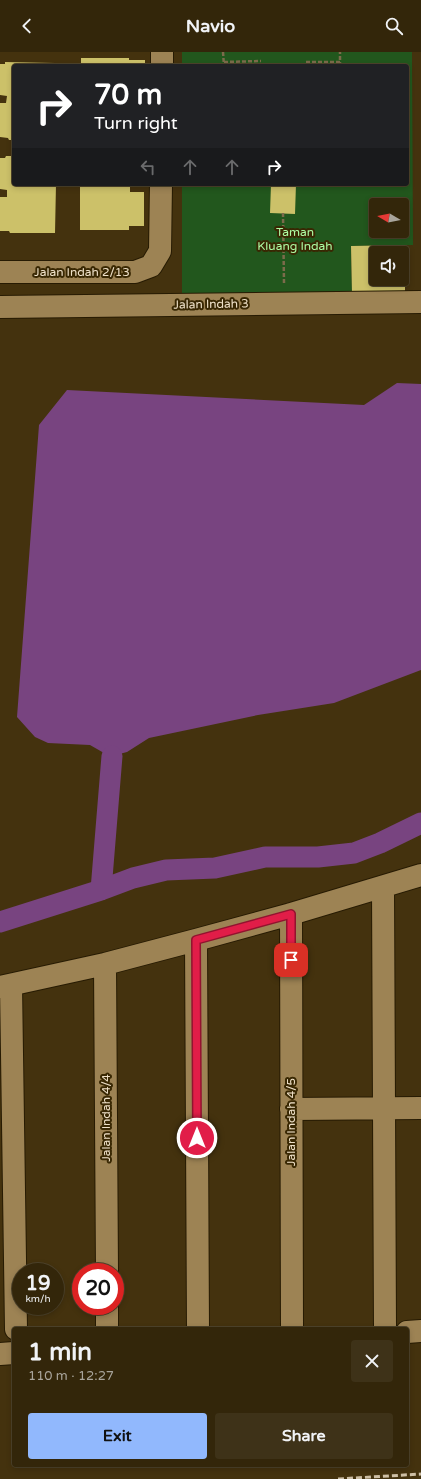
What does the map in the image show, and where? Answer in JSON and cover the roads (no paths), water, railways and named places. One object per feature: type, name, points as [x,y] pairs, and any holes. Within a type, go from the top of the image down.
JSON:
[{"type":"street","points":[[162,52],[162,64]]},
{"type":"street","name":"Jalan Indah 2/13","points":[[0,272],[135,272],[151,266],[160,251],[161,186]]},
{"type":"street","name":"Jalan Indah 3","points":[[0,307],[421,302]]},
{"type":"street","points":[[16,1327],[6,986],[105,964],[196,940],[291,914],[421,875]]},
{"type":"street","points":[[383,886],[385,1327]]},
{"type":"street","name":"Jalan Indah 4/5","points":[[291,914],[292,1327]]},
{"type":"street","points":[[196,940],[198,1327]]},
{"type":"street","name":"Jalan Indah 4/4","points":[[105,964],[107,1263]]},
{"type":"street","points":[[291,1109],[421,1108]]},
{"type":"street","points":[[107,1315],[107,1327]]},
{"type":"street","points":[[409,1332],[421,1331]]},
{"type":"street","points":[[0,1354],[12,1353]]},
{"type":"waterway","points":[[101,890],[112,756]]},
{"type":"waterway","points":[[0,922],[101,890],[133,878],[166,870],[215,868],[265,857],[318,857],[354,853],[380,843],[421,823]]},
{"type":"railway","points":[[338,1479],[421,1474]]},
{"type":"park label","name":"Taman Kluang Indah","points":[[295,239]]}]
